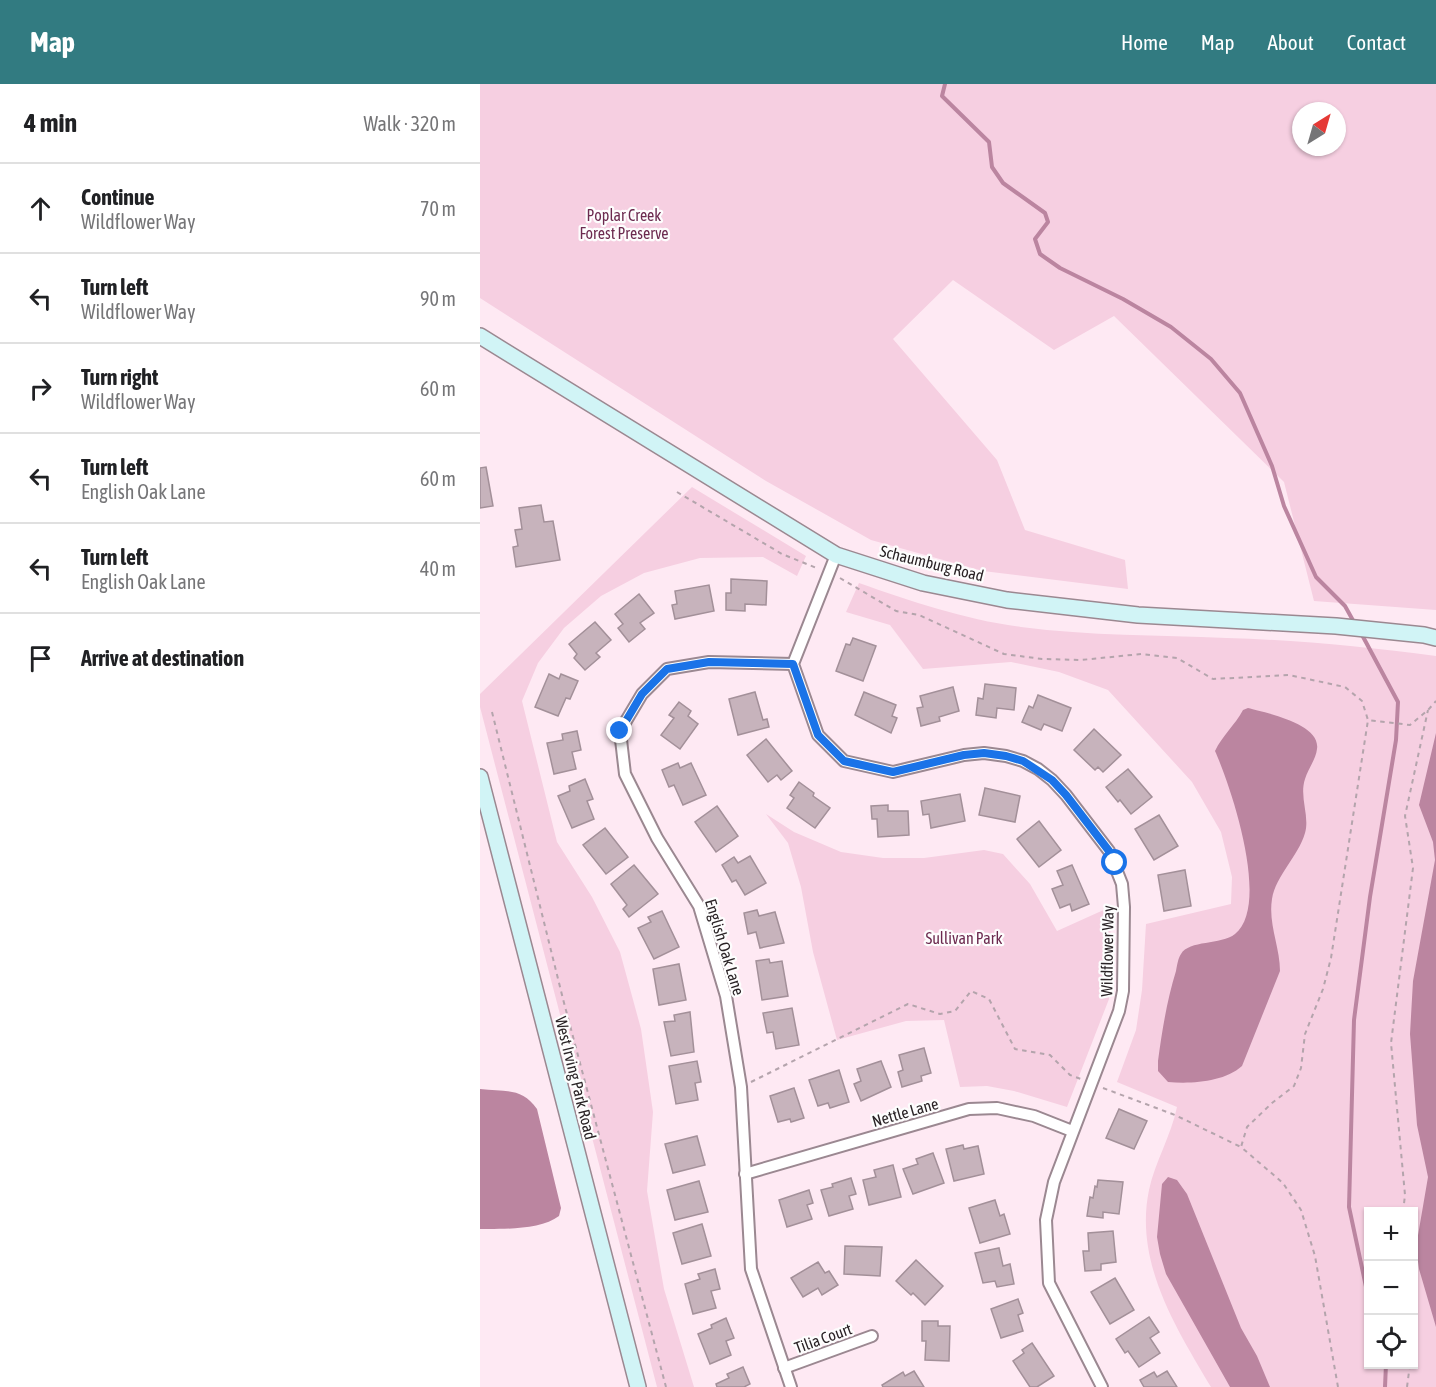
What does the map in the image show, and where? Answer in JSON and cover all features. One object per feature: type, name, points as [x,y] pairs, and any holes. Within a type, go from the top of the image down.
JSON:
[{"type":"main road","name":"Schaumburg Road","points":[[480,336],[836,555],[923,583],[1007,600],[1138,615],[1348,627],[1436,638]]},
{"type":"main road","name":"West Irving Park Road","points":[[480,777],[638,1387]]},
{"type":"street","points":[[793,664],[836,555]]},
{"type":"street","name":"English Oak Lane","points":[[791,1387],[751,1269],[741,1087],[726,996],[699,906],[657,838],[625,774],[620,731],[642,694],[667,669],[709,662],[793,664]]},
{"type":"street","name":"Wildflower Way","points":[[793,664],[818,735],[844,761],[893,772],[964,755],[984,753],[1023,761],[1052,780],[1109,851],[1122,884],[1123,991],[1119,1011],[1093,1084],[1072,1131],[1054,1182],[1046,1220],[1048,1283],[1102,1387]]},
{"type":"street","name":"Nettle Lane","points":[[746,1174],[969,1109],[997,1108],[1034,1116],[1072,1131]]},
{"type":"street","name":"Tilia Court","points":[[784,1368],[872,1336]]},
{"type":"path","points":[[677,492],[782,554],[848,581],[866,595],[896,611],[919,615],[1004,654],[1081,660],[1141,654],[1177,658],[1213,679],[1289,675],[1345,687],[1362,701],[1368,720],[1331,958],[1323,989],[1305,1034],[1301,1068],[1294,1086],[1247,1126],[1241,1147]]},
{"type":"path","points":[[1368,720],[1410,725],[1436,701]]},
{"type":"path","points":[[1403,1207],[1405,1195],[1391,1043],[1413,868],[1405,816],[1428,710]]},
{"type":"path","points":[[492,712],[563,999],[666,1387]]},
{"type":"path","points":[[741,1087],[908,1004],[940,1014],[955,1011],[971,990],[989,999],[1015,1049],[1050,1054],[1070,1075],[1175,1115],[1241,1147],[1282,1183],[1301,1210],[1315,1256],[1338,1387]]},
{"type":"path","points":[[1407,1387],[1409,1369]]},
{"type":"green space","name":"Poplar Creek Forest Preserve","points":[[480,84],[1436,84],[1436,610],[1314,601],[1284,482],[1114,316],[1054,350],[953,280],[893,339],[997,460],[1025,530],[1125,560],[1128,589],[983,571],[871,540],[766,481],[480,298]]},
{"type":"green space","points":[[692,487],[806,556],[797,576],[763,557],[700,558],[644,573],[601,596],[564,628],[538,663],[522,701],[557,842],[592,897],[620,952],[641,1029],[653,1112],[647,1191],[664,1289],[694,1387],[657,1387],[480,707],[480,694]]},
{"type":"green space","points":[[859,583],[959,615],[1021,627],[1098,634],[1305,642],[1436,656],[1436,1387],[1211,1387],[1172,1318],[1161,1293],[1147,1243],[1146,1217],[1149,1190],[1177,1107],[1117,1082],[1136,1030],[1142,990],[1146,924],[1231,904],[1232,877],[1221,832],[1192,782],[1108,690],[1059,672],[1011,662],[923,669],[890,625],[846,612]]},
{"type":"green space","name":"Sullivan Park","points":[[766,814],[794,832],[841,852],[883,858],[924,858],[984,850],[1003,854],[1030,884],[1057,931],[1108,908],[1111,938],[1109,999],[1067,1107],[1014,1091],[987,1086],[960,1087],[944,1020],[906,1021],[837,1040],[813,952],[801,887],[788,843]]},
{"type":"shaded area","points":[[1248,708],[1302,726],[1316,740],[1316,753],[1303,786],[1305,833],[1274,890],[1272,899],[1273,926],[1280,971],[1242,1066],[1217,1079],[1187,1083],[1168,1082],[1158,1071],[1158,1061],[1167,1004],[1180,956],[1185,950],[1198,944],[1222,940],[1235,934],[1245,919],[1249,898],[1249,873],[1244,845],[1230,791],[1215,751],[1243,710]]},
{"type":"shaded area","points":[[1436,733],[1436,1327],[1418,1262],[1418,1235],[1428,1177],[1417,1125],[1410,1034],[1413,981],[1435,860],[1433,842],[1419,805]]},
{"type":"shaded area","points":[[480,1089],[519,1094],[537,1109],[561,1208],[559,1216],[551,1221],[521,1228],[480,1229]]},
{"type":"shaded area","points":[[1168,1177],[1177,1180],[1187,1194],[1241,1328],[1257,1356],[1270,1387],[1230,1387],[1166,1274],[1157,1237],[1162,1184]]},
{"type":"building","points":[[486,467],[493,506],[480,508],[480,468]]},
{"type":"building","points":[[541,505],[544,522],[553,521],[560,560],[516,567],[513,547],[518,546],[515,530],[522,529],[519,508]]},
{"type":"building","points":[[731,579],[767,581],[766,605],[745,604],[745,611],[726,610],[726,593],[731,593]]},
{"type":"building","points":[[709,585],[714,611],[675,619],[672,605],[677,604],[675,591]]},
{"type":"building","points":[[639,594],[654,613],[640,623],[645,629],[629,642],[618,628],[623,624],[615,614]]},
{"type":"building","points":[[595,622],[611,640],[596,653],[600,657],[585,670],[574,658],[577,654],[569,644]]},
{"type":"building","points":[[853,638],[876,646],[863,681],[836,671],[846,644],[850,645]]},
{"type":"building","points":[[549,674],[559,679],[561,674],[578,681],[570,699],[566,698],[558,716],[535,707]]},
{"type":"building","points":[[985,684],[1016,688],[1014,710],[997,708],[996,718],[976,715],[978,698],[983,699]]},
{"type":"building","points":[[953,687],[959,711],[939,717],[940,721],[921,726],[917,708],[923,707],[920,696]]},
{"type":"building","points":[[755,692],[763,720],[767,719],[769,727],[738,735],[729,699]]},
{"type":"building","points":[[864,692],[896,705],[892,716],[897,718],[891,733],[855,715]]},
{"type":"building","points":[[1038,695],[1071,708],[1062,731],[1044,724],[1041,730],[1022,722],[1029,706],[1033,708]]},
{"type":"building","points":[[679,702],[691,711],[688,716],[698,724],[680,749],[661,735],[674,718],[669,715]]},
{"type":"building","points":[[1094,729],[1121,755],[1103,772],[1098,767],[1095,770],[1074,750]]},
{"type":"building","points":[[577,731],[581,750],[572,752],[576,769],[554,774],[547,743],[563,740],[562,734]]},
{"type":"building","points":[[766,739],[792,771],[781,780],[777,775],[768,782],[747,755]]},
{"type":"building","points":[[678,763],[680,768],[691,763],[706,795],[683,805],[674,785],[669,787],[662,770]]},
{"type":"building","points":[[1128,769],[1152,797],[1131,814],[1106,787]]},
{"type":"building","points":[[585,779],[593,799],[587,801],[594,819],[572,828],[558,796],[570,791],[569,786]]},
{"type":"building","points":[[799,782],[830,808],[815,828],[787,808],[794,798],[790,795]]},
{"type":"building","points":[[985,788],[1020,796],[1015,822],[979,815]]},
{"type":"building","points":[[960,794],[965,821],[931,828],[929,814],[923,815],[921,801]]},
{"type":"building","points":[[888,805],[888,811],[908,811],[909,835],[878,837],[877,819],[872,819],[871,806]]},
{"type":"building","points":[[717,806],[738,836],[716,852],[695,822]]},
{"type":"building","points":[[1159,815],[1178,846],[1154,860],[1135,829]]},
{"type":"building","points":[[1039,821],[1061,850],[1039,867],[1017,839]]},
{"type":"building","points":[[605,828],[628,857],[606,874],[583,845]]},
{"type":"building","points":[[750,856],[766,883],[745,895],[736,880],[732,882],[722,865],[734,857],[738,863]]},
{"type":"building","points":[[634,865],[658,894],[629,917],[623,909],[627,905],[611,884]]},
{"type":"building","points":[[1072,865],[1089,904],[1072,911],[1070,904],[1060,908],[1052,889],[1063,885],[1057,871]]},
{"type":"building","points":[[1185,870],[1191,906],[1164,911],[1158,875]]},
{"type":"building","points":[[757,910],[759,916],[775,912],[784,943],[760,948],[756,932],[748,934],[744,913]]},
{"type":"building","points":[[662,911],[679,947],[654,959],[638,928],[651,922],[648,917]]},
{"type":"building","points":[[769,959],[770,963],[782,961],[788,996],[762,1000],[756,961]]},
{"type":"building","points":[[679,964],[686,1000],[659,1005],[653,969]]},
{"type":"building","points":[[792,1008],[799,1045],[776,1049],[773,1032],[767,1033],[763,1013]]},
{"type":"building","points":[[690,1012],[694,1052],[671,1056],[664,1022],[675,1021],[674,1015]]},
{"type":"building","points":[[924,1048],[931,1073],[921,1076],[922,1081],[902,1087],[898,1072],[903,1070],[899,1055]]},
{"type":"building","points":[[697,1061],[701,1082],[695,1083],[698,1100],[676,1104],[669,1066]]},
{"type":"building","points":[[881,1061],[891,1087],[861,1101],[854,1084],[861,1081],[857,1069]]},
{"type":"building","points":[[839,1070],[849,1102],[830,1108],[828,1103],[818,1106],[809,1080]]},
{"type":"building","points":[[794,1088],[804,1118],[791,1122],[790,1119],[778,1122],[770,1096]]},
{"type":"building","points":[[1119,1109],[1147,1121],[1134,1149],[1106,1138]]},
{"type":"building","points":[[697,1136],[705,1165],[673,1173],[665,1144]]},
{"type":"building","points":[[963,1145],[964,1149],[978,1146],[984,1174],[954,1181],[946,1149]]},
{"type":"building","points":[[933,1153],[944,1183],[913,1194],[903,1169],[918,1164],[916,1159]]},
{"type":"building","points":[[893,1165],[901,1197],[869,1205],[863,1180],[876,1177],[874,1170]]},
{"type":"building","points":[[851,1178],[856,1194],[849,1196],[853,1209],[829,1216],[821,1190]]},
{"type":"building","points":[[1098,1180],[1123,1182],[1119,1214],[1103,1212],[1103,1218],[1087,1216],[1090,1197],[1093,1198]]},
{"type":"building","points":[[699,1181],[708,1212],[675,1220],[667,1190]]},
{"type":"building","points":[[809,1190],[813,1203],[807,1205],[812,1219],[787,1227],[779,1200]]},
{"type":"building","points":[[995,1200],[1000,1216],[1004,1214],[1010,1234],[980,1243],[969,1208]]},
{"type":"building","points":[[702,1224],[711,1256],[682,1264],[673,1233]]},
{"type":"building","points":[[1113,1231],[1116,1262],[1101,1264],[1101,1270],[1085,1271],[1083,1251],[1089,1251],[1088,1233]]},
{"type":"building","points":[[845,1246],[882,1247],[880,1276],[844,1274]]},
{"type":"building","points":[[999,1248],[1003,1266],[1010,1264],[1014,1284],[997,1287],[995,1281],[983,1283],[975,1253]]},
{"type":"building","points":[[916,1260],[943,1286],[925,1305],[896,1281]]},
{"type":"building","points":[[818,1262],[825,1273],[829,1271],[838,1285],[822,1295],[818,1288],[803,1297],[791,1278]]},
{"type":"building","points":[[715,1269],[720,1289],[711,1291],[716,1308],[693,1314],[685,1284],[700,1279],[698,1274]]},
{"type":"building","points":[[1115,1278],[1134,1310],[1110,1324],[1091,1292]]},
{"type":"building","points":[[1018,1299],[1023,1313],[1018,1315],[1023,1331],[1001,1338],[991,1309]]},
{"type":"building","points":[[1149,1317],[1159,1332],[1150,1338],[1160,1353],[1139,1367],[1128,1351],[1125,1353],[1116,1339]]},
{"type":"building","points":[[726,1318],[734,1338],[726,1341],[731,1355],[710,1364],[698,1334]]},
{"type":"building","points":[[922,1321],[938,1321],[938,1326],[950,1326],[949,1361],[925,1360],[926,1341],[922,1341]]},
{"type":"building","points":[[1032,1343],[1054,1376],[1037,1387],[1030,1387],[1013,1361]]},
{"type":"building","points":[[743,1367],[750,1384],[744,1387],[717,1387],[716,1384],[729,1378],[727,1374]]},
{"type":"building","points":[[914,1371],[924,1387],[883,1387],[882,1385],[903,1372],[905,1376]]},
{"type":"building","points":[[1167,1371],[1177,1387],[1144,1387],[1140,1380],[1154,1372],[1157,1377]]},
{"type":"waterway","points":[[945,84],[942,96],[989,142],[992,167],[1003,183],[1045,213],[1048,222],[1035,239],[1040,254],[1060,268],[1123,299],[1171,327],[1211,359],[1240,393],[1272,466],[1284,506],[1316,577],[1345,606],[1355,624]]},
{"type":"waterway","points":[[1361,633],[1398,702],[1396,740],[1370,897],[1354,1020],[1349,1207],[1364,1277]]},
{"type":"waterway","points":[[1385,1387],[1386,1369]]},
{"type":"route","points":[[620,731],[642,694],[667,669],[709,662],[793,664],[818,735],[844,761],[893,772],[964,755],[984,753],[1023,761],[1052,780],[1066,795],[1109,851],[1115,863]]}]
